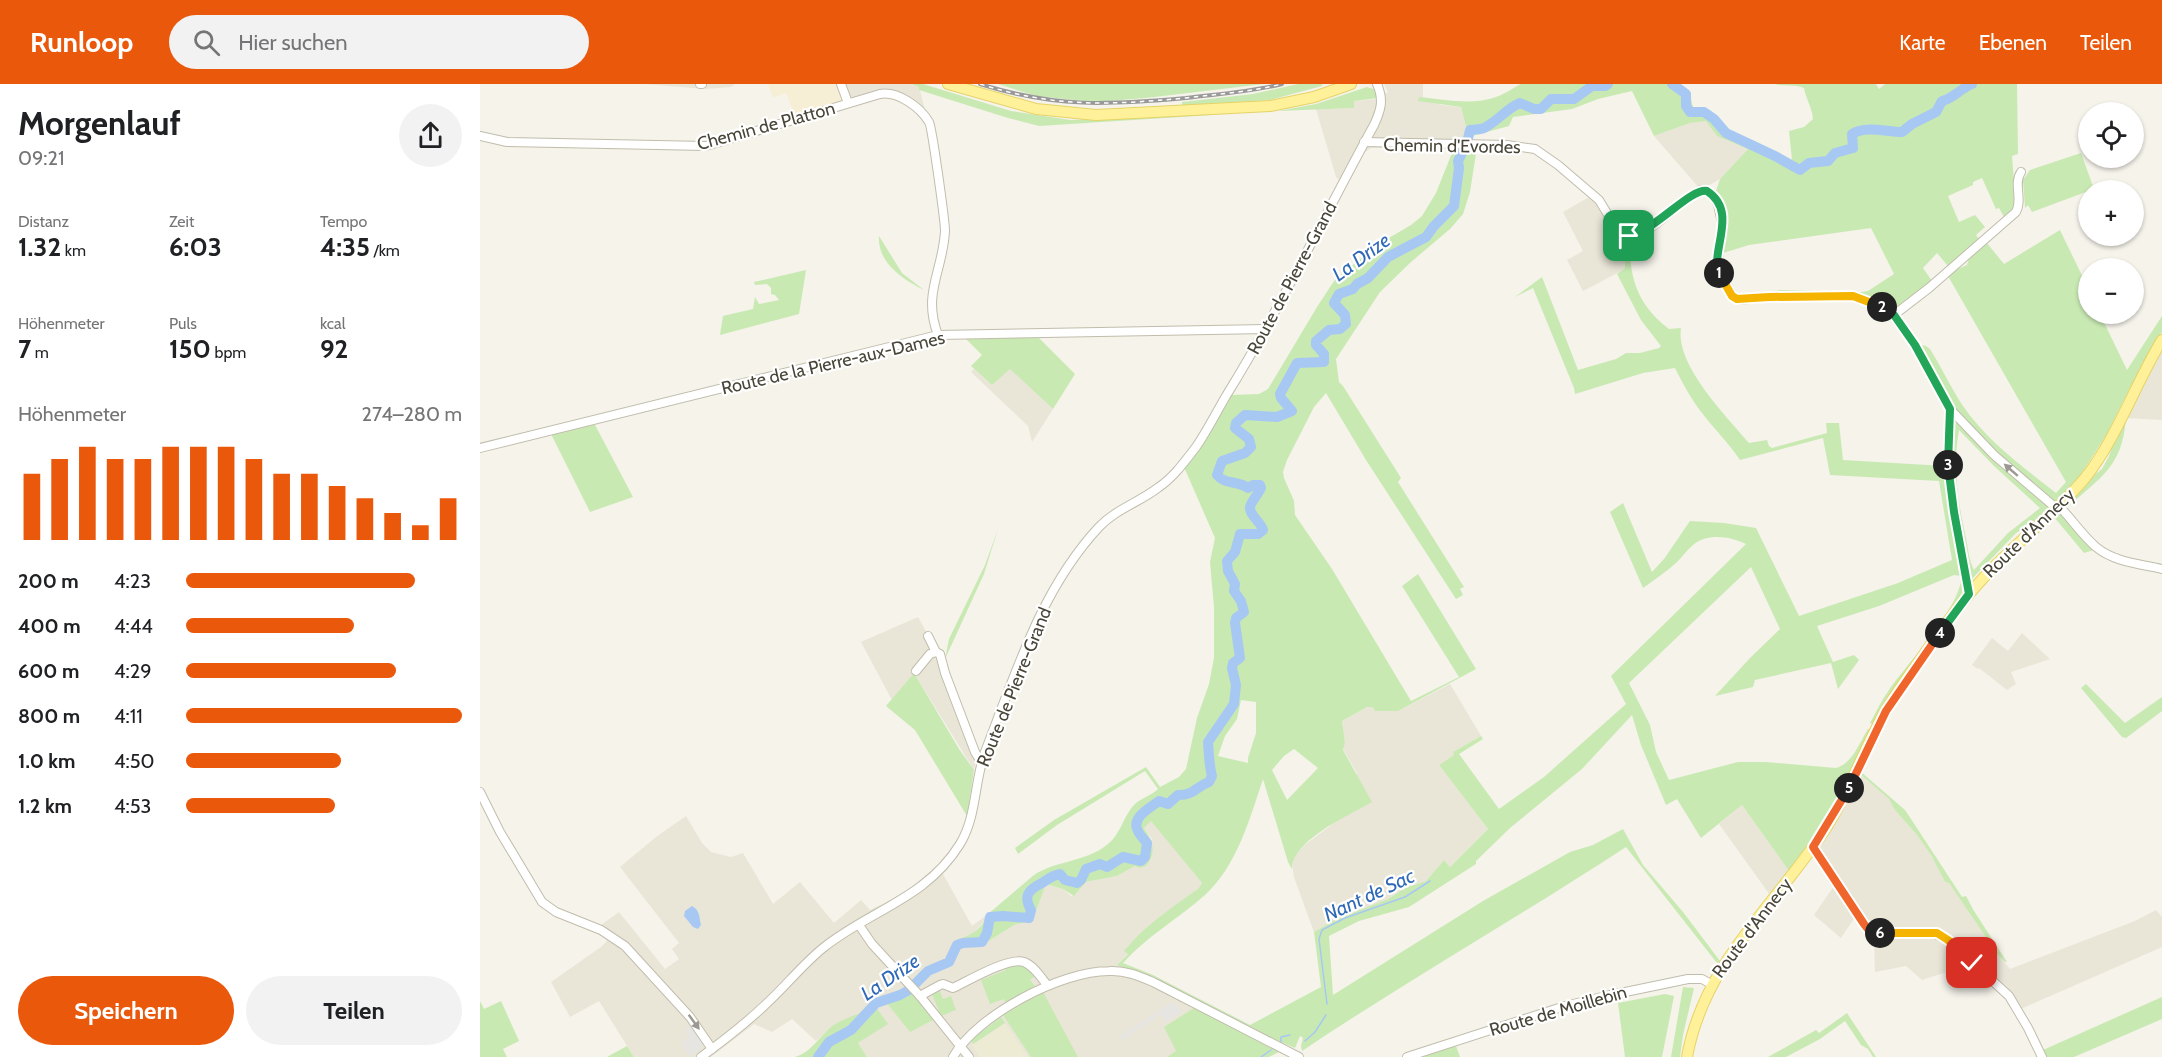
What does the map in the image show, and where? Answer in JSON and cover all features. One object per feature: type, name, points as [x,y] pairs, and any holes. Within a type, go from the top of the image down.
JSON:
[{"type":"main road","points":[[948,84],[1036,109],[1096,115],[1270,106],[1314,97],[1351,84]]},
{"type":"main road","name":"Route d'Annecy","points":[[1687,1057],[1697,1016],[1711,984],[1742,939],[1813,847],[1847,792],[1886,711],[1969,594],[1986,574],[2085,478],[2099,458],[2162,340]]},
{"type":"street","points":[[841,84],[848,103]]},
{"type":"street","name":"Route de Pierre-Grand","points":[[701,1057],[744,1024],[825,946],[911,895],[953,854],[969,824],[981,762],[1030,638],[1071,564],[1086,542],[1106,520],[1119,510],[1160,487],[1184,463],[1202,436],[1266,329],[1382,106],[1382,95],[1377,84]]},
{"type":"street","name":"Chemin de Platton","points":[[480,136],[513,143],[706,146],[884,93],[896,94],[914,107],[930,125],[945,225],[943,246],[931,299],[932,317],[938,335]]},
{"type":"street","name":"Chemin d'Evordes","points":[[1364,142],[1522,146],[1542,153],[1599,200],[1620,233],[1626,236],[1637,234],[1655,224],[1695,193],[1707,191],[1715,198],[1723,222],[1717,258],[1718,270],[1734,298],[1740,300],[1769,297],[1853,296],[1879,305],[1894,315],[1931,371],[1950,409],[1994,455],[2057,506],[2089,541],[2102,551],[2123,560],[2162,569]]},
{"type":"street","points":[[1894,315],[1929,288],[2016,212],[2019,203],[2018,177],[2021,172]]},
{"type":"street","name":"Route de la Pierre-aux-Dames","points":[[480,448],[938,335],[1266,329]]},
{"type":"street","name":"Chemin d'Evordes","points":[[1950,409],[1949,477],[1969,594]]},
{"type":"street","points":[[928,636],[938,653],[975,752],[981,762]]},
{"type":"street","points":[[916,671],[930,654],[938,653]]},
{"type":"street","points":[[480,792],[500,832],[542,902],[556,912],[594,926],[617,940],[637,958],[690,1017],[712,1049]]},
{"type":"street","points":[[1813,847],[1868,929],[1886,933],[1933,933],[1948,940],[2009,996],[2042,1057]]},
{"type":"street","points":[[859,925],[872,944],[918,994],[969,1057]]},
{"type":"street","points":[[918,994],[943,984],[953,988],[1016,961],[1028,964],[1047,986]]},
{"type":"street","points":[[953,1057],[960,1044],[994,1017],[1047,986],[1065,979],[1112,970],[1132,974],[1160,986],[1299,1057]]},
{"type":"street","name":"Route de Moillebin","points":[[1407,1057],[1554,1010],[1606,996],[1688,979],[1702,979],[1711,984]]},
{"type":"shaded area","points":[[645,84],[735,84],[731,87],[705,89]]},
{"type":"shaded area","points":[[768,84],[844,84],[851,106],[797,121],[786,93],[773,98]]},
{"type":"shaded area","points":[[844,84],[912,84],[919,87],[927,118],[896,97],[880,98],[851,106]]},
{"type":"shaded area","points":[[1384,84],[1423,84],[1423,97],[1419,97],[1441,105],[1461,107],[1466,127],[1461,147],[1371,148],[1363,153],[1339,180],[1336,177],[1316,109],[1354,108],[1354,101],[1376,99],[1388,92]]},
{"type":"shaded area","points":[[1706,120],[1718,136],[1748,149],[1720,179],[1701,190],[1654,136],[1690,123]]},
{"type":"shaded area","points":[[1591,196],[1612,226],[1620,243],[1624,242],[1625,269],[1583,291],[1567,260],[1583,251],[1563,212]]},
{"type":"shaded area","points":[[2162,350],[2162,420],[2126,418]]},
{"type":"shaded area","points":[[1010,368],[1053,409],[1032,442],[1028,426],[971,372],[974,369],[992,385]]},
{"type":"shaded area","points":[[918,617],[928,635],[978,757],[974,770],[914,673],[892,700],[861,642]]},
{"type":"shaded area","points":[[2022,633],[2050,659],[2011,672],[2016,684],[2007,690],[1972,665],[1992,638],[2008,651]]},
{"type":"shaded area","points":[[1450,684],[1481,736],[1453,752],[1454,755],[1439,765],[1488,829],[1450,867],[1444,860],[1426,881],[1405,888],[1388,899],[1336,919],[1314,932],[1294,877],[1292,864],[1296,854],[1306,844],[1333,824],[1357,773],[1343,749],[1345,742],[1342,721],[1367,707],[1372,707],[1375,711],[1398,711]]},
{"type":"shaded area","points":[[1860,774],[1889,799],[1894,809],[1917,835],[1945,882],[1949,883],[2010,969],[2135,921],[2156,910],[2162,917],[2162,947],[2016,1011],[1969,965],[1922,980],[1906,966],[1875,972],[1874,938],[1863,929],[1855,917],[1841,938],[1814,915],[1834,886],[1814,854]]},
{"type":"shaded area","points":[[1742,805],[1789,871],[1770,895],[1719,824]]},
{"type":"shaded area","points":[[686,816],[702,843],[711,852],[731,857],[743,853],[773,904],[800,882],[834,923],[861,900],[870,910],[903,894],[938,865],[972,926],[987,915],[971,936],[956,940],[945,961],[924,971],[908,987],[875,1002],[868,1011],[836,1023],[816,1041],[792,1019],[772,1032],[754,1024],[711,1057],[634,1057],[599,1001],[570,1017],[551,982],[607,941],[601,925],[619,912],[665,969],[679,959],[672,949],[679,943],[620,867]]},
{"type":"shaded area","points":[[1151,820],[1202,883],[1198,889],[1162,915],[1129,945],[1128,953],[1117,965],[1270,1039],[1265,1044],[1267,1049],[1245,1057],[867,1057],[858,1043],[887,1024],[876,1007],[911,991],[931,972],[950,963],[957,948],[981,946],[1014,925],[1030,921],[1046,884],[1063,889],[1071,896],[1076,894],[1086,882],[1117,876],[1135,866],[1152,839],[1144,828]]},
{"type":"shaded area","points":[[1172,1002],[1182,1012],[1167,1022],[1161,1014],[1123,1040],[1120,1036]]},
{"type":"shaded area","points":[[1005,1023],[1028,1057],[980,1057],[972,1045]]},
{"type":"shaded area","points":[[692,1024],[704,1042],[699,1050],[689,1056],[681,1042],[689,1037],[685,1028]]},
{"type":"green space","points":[[912,84],[923,84],[1011,111],[1070,120],[1227,114],[1039,126],[919,90],[919,87]]},
{"type":"green space","points":[[998,84],[1264,84],[1094,102],[1036,96]]},
{"type":"green space","points":[[1298,84],[1322,84],[1322,86],[1270,100],[1182,106],[1182,102],[1253,94]]},
{"type":"green space","points":[[1521,84],[1681,84],[1689,91],[1693,107],[1710,111],[1719,117],[1718,120],[1730,134],[1792,160],[1789,131],[1804,127],[1813,119],[1804,88],[1775,84],[1876,84],[1879,89],[1885,84],[2017,84],[2018,154],[2012,156],[2016,207],[2004,217],[1999,208],[1996,209],[1982,178],[1973,182],[1973,185],[1948,196],[1959,222],[1975,215],[1985,227],[1976,235],[1979,239],[1948,266],[1937,253],[1923,268],[1932,281],[1898,308],[1855,294],[1739,298],[1721,272],[1726,220],[1716,191],[1720,179],[1748,149],[1717,136],[1706,121],[1690,123],[1654,136],[1632,91],[1598,99],[1572,109],[1513,117],[1509,126],[1472,136],[1471,143],[1462,142],[1466,127],[1461,107],[1418,101],[1419,97],[1458,101],[1487,100]],"holes":[[[1871,228],[1894,274],[1868,291],[1862,292],[1782,290],[1737,294],[1724,272],[1723,253],[1749,245]]]},
{"type":"green space","points":[[1367,87],[1376,90],[1378,98],[1354,101],[1354,108],[1278,111],[1316,104]]},
{"type":"green space","points":[[1477,147],[1470,192],[1463,214],[1450,229],[1380,292],[1336,359],[1339,382],[1401,478],[1398,482],[1464,587],[1460,589],[1463,595],[1456,599],[1366,460],[1326,393],[1314,407],[1283,472],[1294,501],[1295,515],[1332,569],[1411,701],[1459,677],[1402,586],[1418,574],[1476,669],[1398,711],[1375,711],[1372,707],[1367,707],[1342,721],[1345,742],[1343,750],[1372,802],[1312,838],[1301,848],[1292,869],[1263,779],[1241,841],[1226,870],[1205,895],[1123,963],[1153,975],[1250,1025],[1321,987],[1314,932],[1336,919],[1388,899],[1405,888],[1426,881],[1444,860],[1450,867],[1488,829],[1439,765],[1454,755],[1453,752],[1481,736],[1483,739],[1459,754],[1499,809],[1544,777],[1626,704],[1611,676],[1746,544],[1719,537],[1699,541],[1673,566],[1643,588],[1610,512],[1623,503],[1652,572],[1664,559],[1690,521],[1756,528],[1799,616],[1898,583],[1952,560],[1939,481],[1830,475],[1823,438],[1740,460],[1698,408],[1675,368],[1643,373],[1575,394],[1533,288],[1515,297],[1542,277],[1578,370],[1616,359],[1626,353],[1640,353],[1659,348],[1661,346],[1641,320],[1617,274],[1625,268],[1624,242],[1630,241],[1631,267],[1643,301],[1658,320],[1669,329],[1681,328],[1681,342],[1694,374],[1704,390],[1749,443],[1767,440],[1772,448],[1827,433],[1826,423],[1839,423],[1843,460],[1945,466],[1949,503],[1964,582],[1962,593],[1907,672],[1892,690],[1872,724],[1870,723],[1886,694],[1944,618],[1953,603],[1961,576],[1954,575],[1879,606],[1817,626],[1833,662],[1854,655],[1859,660],[1838,689],[1831,663],[1755,680],[1753,687],[1715,696],[1780,629],[1751,567],[1629,683],[1650,725],[1656,752],[1669,780],[1738,762],[1836,768],[1847,762],[1870,729],[1831,812],[1789,871],[1742,805],[1701,838],[1677,799],[1666,805],[1641,745],[1632,715],[1582,769],[1510,828],[1476,861],[1476,864],[1409,907],[1359,921],[1329,936],[1333,995],[1483,901],[1570,852],[1593,845],[1623,829],[1643,865],[1720,961],[1717,963],[1626,847],[1302,1051],[1303,1038],[1300,1036],[1295,1048],[1270,1039],[1117,965],[1128,954],[1124,951],[1140,933],[1198,889],[1202,883],[1151,821],[1144,828],[1150,838],[1153,852],[1146,866],[1139,868],[1135,866],[1117,876],[1086,882],[1074,896],[1063,889],[1046,884],[1035,914],[1030,921],[1014,925],[981,946],[957,948],[954,944],[956,940],[978,928],[987,915],[1034,875],[1042,870],[1087,856],[1110,843],[1134,805],[1158,789],[1145,771],[1057,825],[1018,854],[1015,848],[1054,820],[1146,767],[1160,787],[1179,777],[1186,769],[1197,718],[1209,684],[1214,658],[1214,607],[1210,562],[1215,538],[1184,467],[1203,444],[1231,395],[1259,394],[1268,389],[1336,278],[1382,242],[1422,216],[1436,193],[1454,148]],"holes":[[[1241,700],[1256,702],[1256,733],[1248,763],[1218,756],[1225,736],[1237,719]],[[1294,749],[1318,768],[1287,800],[1272,770],[1284,756]]]},
{"type":"green space","points":[[2078,154],[2078,168],[2086,168],[2091,180],[2078,180],[2078,195],[2032,212],[2028,205],[2025,208],[2023,180],[2030,170]]},
{"type":"green space","points":[[2060,230],[2078,267],[2078,324],[2105,324],[2127,370],[2162,316],[2162,332],[2140,368],[2107,434],[2076,482],[2054,503],[2044,497],[1958,416],[1918,344],[1930,349],[1963,406],[1983,431],[2006,453],[2056,493],[2066,482],[1948,276],[1967,265],[1969,258],[1986,242],[2004,264]]},
{"type":"green space","points":[[879,236],[902,273],[924,290],[900,276],[887,262],[882,254]]},
{"type":"green space","points":[[806,270],[799,314],[720,335],[723,316],[753,309],[755,297],[759,304],[779,300],[771,294],[771,288],[767,284],[755,285],[754,282]]},
{"type":"green space","points":[[1037,336],[1075,374],[1053,409],[1010,369],[992,385],[971,366],[982,355],[964,337]]},
{"type":"green space","points":[[1954,416],[2049,507],[2035,521],[2016,533],[1971,580],[1951,476]],"holes":[[[1959,430],[2040,508],[2008,533],[1974,570],[1969,554],[1957,484],[1956,457]]]},
{"type":"green space","points":[[2126,418],[2124,435],[2115,460],[2100,479],[2067,508],[2065,505],[2089,479],[2102,469]]},
{"type":"green space","points":[[594,423],[633,497],[590,512],[551,434]]},
{"type":"green space","points":[[2060,512],[2094,550],[2084,553],[2054,517]]},
{"type":"green space","points":[[998,529],[984,574],[945,659],[949,639],[985,565]]},
{"type":"green space","points":[[914,673],[974,770],[967,816],[915,730],[886,706]]},
{"type":"green space","points":[[2086,684],[2125,723],[2162,697],[2162,711],[2126,738],[2122,737],[2081,688]]},
{"type":"green space","points":[[1861,772],[1905,810],[1962,897],[1966,896],[2007,962],[1998,955],[1949,883],[1945,882],[1917,835],[1894,809],[1889,799],[1860,774]]},
{"type":"green space","points":[[1023,963],[1036,975],[1030,980],[1035,986],[1006,1004],[1004,999],[990,1004],[981,980],[1006,970],[1004,967]]},
{"type":"green space","points":[[1683,987],[1694,988],[1680,1057],[1671,1057]]},
{"type":"green space","points":[[939,989],[943,999],[951,996],[956,1010],[941,1016],[931,992]]},
{"type":"green space","points":[[911,991],[935,1019],[910,1032],[886,1002]]},
{"type":"green space","points":[[1043,992],[1078,1057],[1031,1057],[1003,1015]]},
{"type":"green space","points":[[1665,994],[1674,996],[1662,1057],[1625,1057],[1618,1003]]},
{"type":"green space","points":[[2162,997],[2162,1019],[2074,1057],[2046,1057],[2043,1050]]},
{"type":"green space","points":[[480,1001],[484,1009],[501,1001],[519,1041],[503,1049],[507,1057],[480,1057]]},
{"type":"green space","points":[[876,1007],[888,1024],[858,1043],[867,1057],[795,1057],[811,1047],[835,1024]]},
{"type":"green space","points":[[1194,1008],[1279,1052],[1269,1057],[1167,1057],[1176,1051],[1164,1027]]},
{"type":"green space","points":[[1847,1013],[1876,1057],[1873,1057],[1868,1049],[1861,1045],[1845,1021],[1820,1039],[1786,1057],[1768,1057],[1816,1030],[1819,1033]]},
{"type":"green space","points":[[1001,1017],[1005,1023],[973,1044],[971,1040]]},
{"type":"green space","points":[[627,1046],[634,1057],[607,1057]]},
{"type":"green space","points":[[1456,1046],[1460,1057],[1422,1057]]},
{"type":"water","points":[[692,906],[699,914],[701,925],[698,929],[693,927],[684,916],[685,911]]},
{"type":"waterway","name":"La Drize","points":[[818,1057],[829,1042],[851,1030],[876,1003],[909,990],[928,971],[949,962],[957,945],[982,942],[987,933],[990,917],[1029,918],[1031,910],[1027,897],[1033,888],[1060,874],[1065,880],[1077,883],[1086,869],[1100,864],[1107,867],[1123,857],[1141,861],[1145,857],[1147,843],[1136,826],[1139,817],[1159,801],[1168,804],[1178,795],[1192,792],[1209,782],[1212,776],[1208,742],[1234,704],[1236,685],[1232,668],[1233,663],[1240,658],[1235,623],[1236,618],[1244,612],[1241,601],[1234,591],[1235,584],[1228,571],[1227,561],[1235,552],[1240,534],[1258,534],[1263,530],[1250,510],[1261,488],[1260,485],[1248,488],[1224,480],[1217,475],[1222,461],[1245,453],[1251,447],[1249,439],[1235,428],[1236,423],[1245,415],[1277,417],[1292,411],[1280,394],[1297,363],[1324,362],[1324,354],[1316,345],[1316,341],[1329,330],[1340,329],[1346,324],[1345,315],[1334,303],[1339,294],[1353,289],[1368,278],[1388,257],[1426,237],[1454,206],[1458,161],[1467,143],[1470,130],[1484,128],[1520,103],[1534,109],[1541,109],[1551,99],[1574,99],[1592,86],[1608,84]]},
{"type":"waterway","name":"La Drize","points":[[1672,84],[1686,94],[1686,106],[1690,112],[1704,112],[1714,119],[1726,133],[1800,170],[1809,163],[1828,161],[1835,153],[1853,148],[1852,134],[1858,131],[1870,129],[1902,132],[1912,124],[1936,112],[1942,101],[1972,84]]},
{"type":"waterway","name":"Nant de Sac","points":[[1327,1004],[1319,939],[1322,930],[1345,918],[1405,897],[1430,881]]},
{"type":"waterway","name":"Nant de Sac","points":[[1305,1041],[1315,1032],[1326,1015]]},
{"type":"waterway","name":"Nant de Sac","points":[[1281,1043],[1281,1037],[1290,1035]]},
{"type":"waterway","name":"Nant de Sac","points":[[1261,1057],[1271,1050]]},
{"type":"railway","points":[[980,84],[1034,97],[1082,103],[1186,98],[1282,84]]},
{"type":"route","points":[[1629,236],[1655,224],[1695,193],[1701,190],[1711,193],[1723,222],[1717,266],[1734,298],[1740,300],[1791,296],[1853,296],[1879,305],[1889,310],[1900,322],[1946,399],[1951,415],[1948,448],[1951,490],[1969,594],[1886,711],[1871,738],[1847,792],[1813,847],[1868,929],[1886,933],[1937,933],[1948,940],[1972,963]]}]
